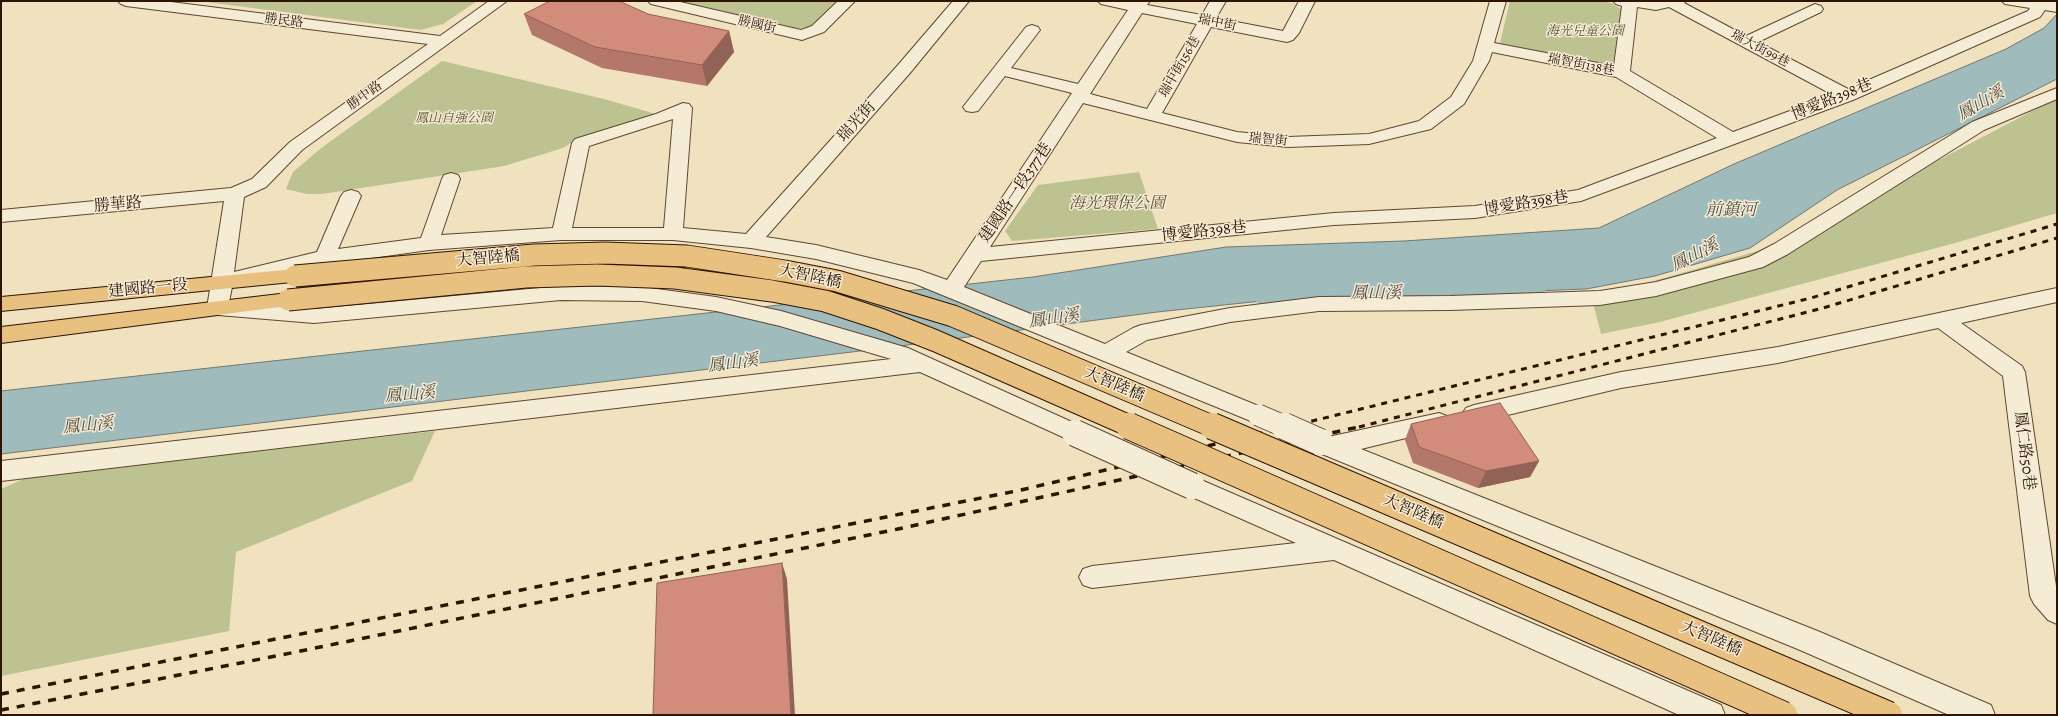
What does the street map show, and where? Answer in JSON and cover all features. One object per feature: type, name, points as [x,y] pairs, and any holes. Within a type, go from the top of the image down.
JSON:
[{"type":"main road","name":"大智陸橋","points":[[296,276],[534,255],[605,253],[687,256],[785,271],[837,281],[953,316],[1889,715]]},
{"type":"main road","name":"大智陸橋","points":[[288,300],[526,277],[597,275],[675,278],[772,291],[825,302],[880,319],[936,341],[1784,715]]},
{"type":"main road","name":"建國路一段","points":[[1,304],[296,276]]},
{"type":"main road","name":"建國路一段","points":[[1,335],[288,300]]},
{"type":"street","name":"勝民路","points":[[126,1],[442,41]]},
{"type":"street","name":"勝中路","points":[[235,194],[259,183],[296,146],[499,1]]},
{"type":"street","name":"勝國街","points":[[656,1],[802,35],[818,29],[847,1]]},
{"type":"street","name":"瑞光街","points":[[751,241],[904,69],[961,1]]},
{"type":"street","name":"瑞中街","points":[[1106,1],[1140,4],[1207,21],[1287,37],[1291,33],[1307,1]]},
{"type":"street","name":"瑞中街156巷","points":[[1153,114],[1218,1]]},
{"type":"street","name":"瑞智街","points":[[1001,70],[1237,137],[1288,142],[1369,139],[1425,124],[1458,100],[1482,61],[1498,1]]},
{"type":"street","points":[[2010,1],[2052,6]]},
{"type":"street","points":[[1621,73],[1625,2],[1656,5],[1675,2]]},
{"type":"street","name":"瑞大街99巷","points":[[1675,2],[1745,42],[1847,96]]},
{"type":"street","points":[[1082,94],[1140,4]]},
{"type":"street","name":"博愛路398巷","points":[[975,255],[1334,219],[1475,212],[1581,196],[1847,96],[2052,6]]},
{"type":"street","points":[[1745,42],[1815,9]]},
{"type":"street","points":[[972,107],[1032,30]]},
{"type":"street","name":"瑞智街138巷","points":[[1485,46],[1621,73],[1732,139]]},
{"type":"street","points":[[1107,353],[1141,333],[1230,315],[1319,304],[1450,303],[1600,298],[1656,289],[1756,262],[1781,250],[1978,126],[2057,93]]},
{"type":"street","name":"建國路一段377巷","points":[[958,292],[975,255],[1082,94]]},
{"type":"street","points":[[561,234],[581,143],[662,118],[682,108],[673,234]]},
{"type":"street","points":[[429,243],[451,179]]},
{"type":"street","points":[[235,194],[218,308],[314,316],[561,293],[642,294],[716,304],[781,319],[900,354],[922,363],[1334,550],[1711,715]]},
{"type":"street","name":"勝華路","points":[[1,216],[235,194]]},
{"type":"street","points":[[324,258],[350,196]]},
{"type":"street","points":[[221,282],[324,258],[429,243],[561,234],[673,234],[751,241],[816,252],[919,277],[1810,641],[1981,715]]},
{"type":"street","points":[[1325,444],[1621,380],[1778,355],[2057,295]]},
{"type":"street","name":"鳳仁路50巷","points":[[1942,320],[2014,372],[2043,596],[2057,612]]},
{"type":"street","points":[[1,471],[922,363]]},
{"type":"street","points":[[1092,577],[1334,550]]},
{"type":"green space","points":[[199,1],[477,1],[443,24],[421,30]]},
{"type":"green space","points":[[676,1],[837,1],[812,26],[796,29]]},
{"type":"green space","name":"海光兒童公園","points":[[1510,1],[1602,1],[1611,3],[1621,9],[1613,65],[1602,66],[1512,49],[1500,43]]},
{"type":"green space","name":"鳳山自強公園","points":[[442,61],[604,99],[656,114],[577,139],[563,148],[504,166],[322,194],[307,194],[286,189],[293,172],[320,149]]},
{"type":"green space","points":[[2057,98],[2057,213],[1955,243],[1660,322],[1601,334],[1592,299],[1775,246]]},
{"type":"green space","name":"海光環保公園","points":[[1139,172],[1158,229],[1012,241],[1005,231],[1038,185]]},
{"type":"green space","points":[[435,431],[412,481],[236,552],[229,631],[1,676],[1,489],[28,477]]},
{"type":"water","name":"前鎮河","points":[[2057,14],[2057,79],[1837,190],[1750,248],[1655,276],[1586,289],[1480,293],[1386,288],[1157,312],[885,348],[1,454],[1,391],[1033,277],[1226,247],[1404,241],[1599,228],[1734,164],[2006,49],[2044,28]]},
{"type":"building","points":[[550,1],[619,1],[648,14],[729,31],[702,65],[595,47],[524,14]]},
{"type":"building","points":[[1500,403],[1539,461],[1486,471],[1419,447],[1411,424]]},
{"type":"building","points":[[782,563],[791,715],[653,715],[657,583]]},
{"type":"waterway","name":"鳳山溪","points":[[1271,294],[1454,294],[1528,287]]},
{"type":"railway","points":[[1288,427],[1811,298],[2057,224]]},
{"type":"railway","points":[[1362,426],[1823,308],[2057,238]]},
{"type":"railway","points":[[1,694],[1021,490],[1292,426]]},
{"type":"railway","points":[[1,710],[281,655],[898,529],[1362,426]]}]
